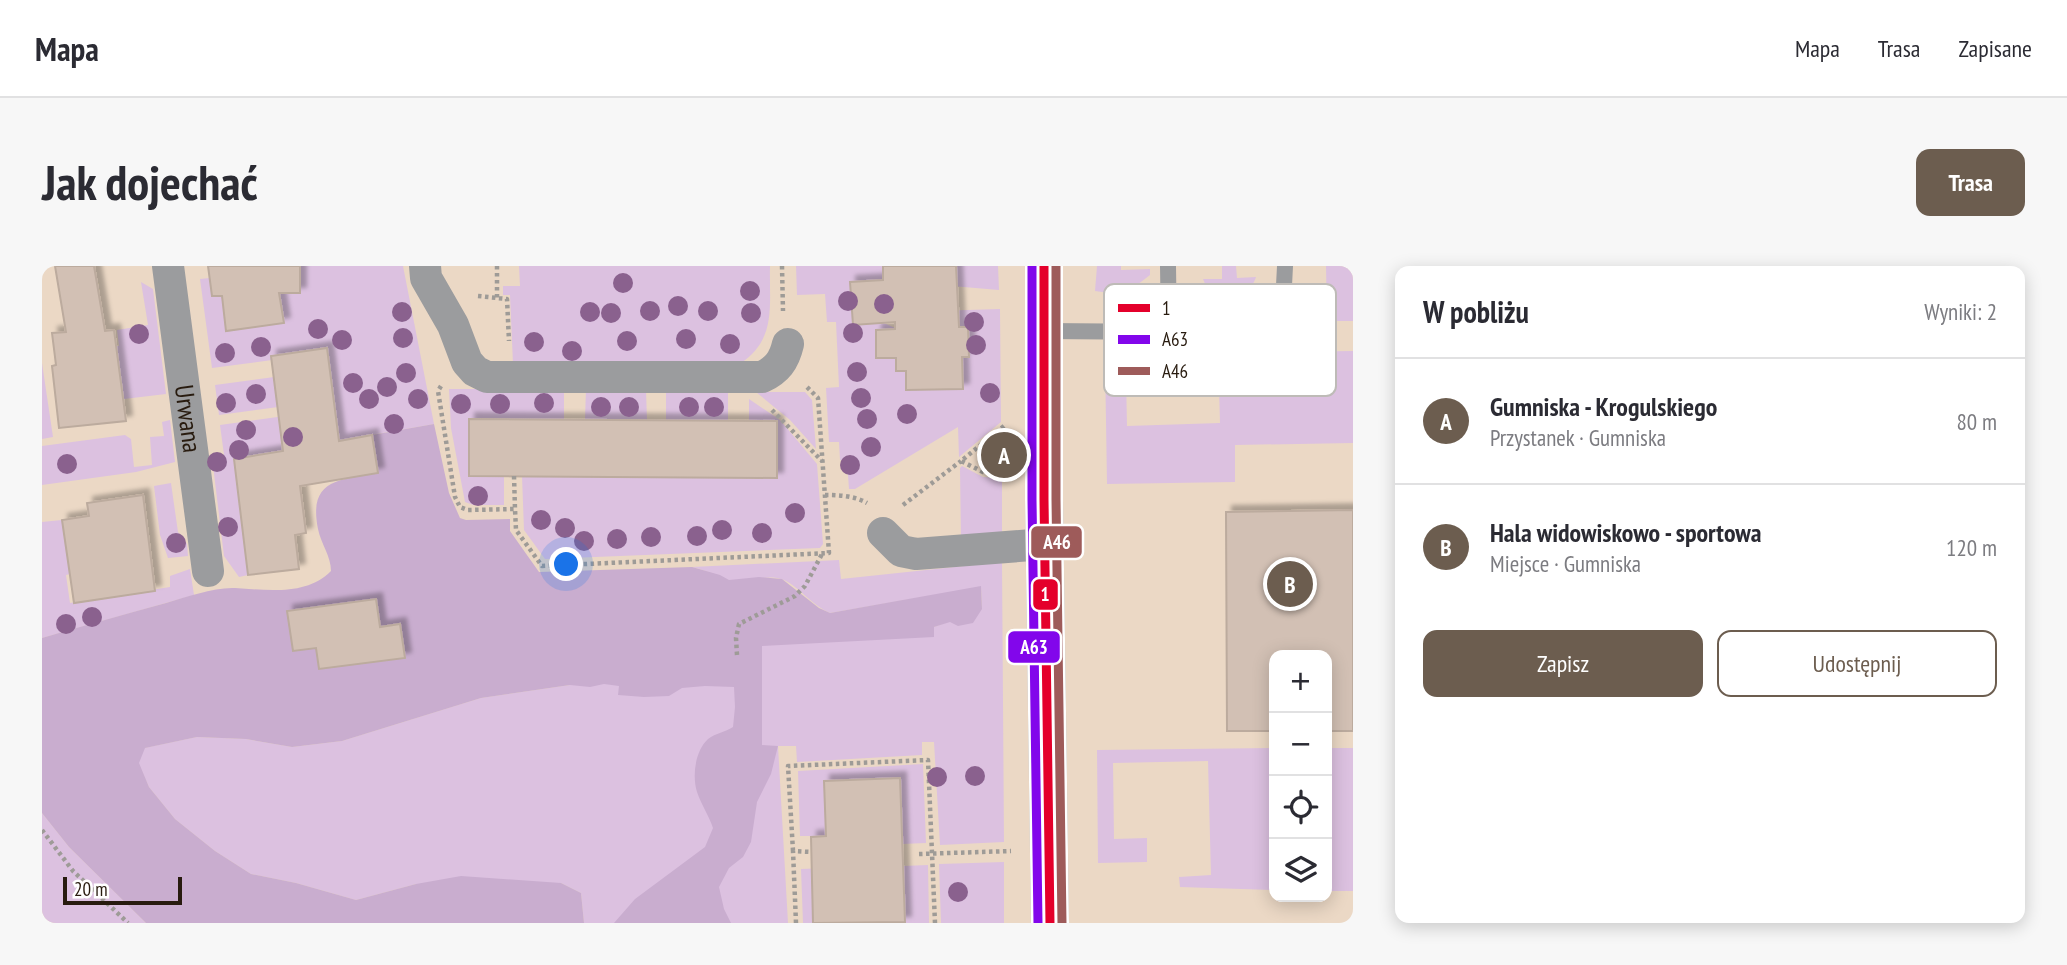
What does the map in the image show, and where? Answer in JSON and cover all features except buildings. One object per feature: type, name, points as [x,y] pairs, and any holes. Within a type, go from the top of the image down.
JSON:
[{"type":"street","name":"Urwana","points":[[168,266],[208,571]]},
{"type":"street","points":[[425,266],[426,278],[453,325],[467,362],[475,371],[487,377],[762,377],[783,356]]},
{"type":"street","points":[[1044,266],[1049,923]]},
{"type":"street","points":[[886,525],[901,551],[916,554],[1045,544]]},
{"type":"lane","points":[[1168,266],[1168,284]]},
{"type":"lane","points":[[1284,284],[1285,266]]},
{"type":"lane","points":[[1045,331],[1104,331]]},
{"type":"path","points":[[497,266],[497,298]]},
{"type":"path","points":[[514,476],[516,530],[542,566],[829,553],[818,398],[790,373],[783,356]]},
{"type":"path","points":[[467,362],[449,377],[438,391],[455,497],[460,507],[468,510],[515,509]]},
{"type":"path","points":[[764,403],[785,421],[823,462]]},
{"type":"path","points":[[825,495],[861,499],[886,525],[1008,423]]},
{"type":"path","points":[[961,461],[984,472],[1009,474]]},
{"type":"path","points":[[737,655],[739,624],[795,596],[805,586],[822,554]]},
{"type":"path","points":[[796,923],[788,766],[928,760],[935,923]]},
{"type":"path","points":[[42,830],[73,871],[128,923]]},
{"type":"path","points":[[793,851],[811,852]]},
{"type":"path","points":[[919,854],[1015,851]]},
{"type":"shaded area","points":[[297,266],[403,266],[434,424],[234,459],[248,575],[239,577],[224,556],[212,457],[224,455],[220,425],[335,409],[326,348],[272,356],[272,360],[212,368],[200,279],[210,278],[212,296],[222,296],[227,331],[283,323],[279,290]]},
{"type":"shaded area","points":[[519,266],[770,266],[769,320],[761,343],[753,354],[741,363],[513,364],[510,295],[503,295],[503,286],[520,286]]},
{"type":"shaded area","points":[[796,266],[883,266],[883,272],[956,266],[998,266],[999,290],[881,280],[850,282],[853,325],[884,323],[895,328],[896,371],[906,371],[906,390],[963,389],[962,357],[968,357],[968,327],[941,328],[934,311],[1000,309],[1001,422],[959,457],[958,427],[855,489],[849,489],[847,461],[840,460],[839,442],[829,442],[826,388],[839,387],[836,322],[827,322],[825,294],[797,295]]},
{"type":"shaded area","points":[[1097,266],[1121,266],[1121,270],[1150,269],[1150,275],[1137,284],[1104,284],[1104,292],[1095,291]]},
{"type":"shaded area","points":[[1222,266],[1236,266],[1237,278],[1256,277],[1252,284],[1205,284],[1203,279],[1222,279]]},
{"type":"shaded area","points":[[1326,266],[1353,266],[1353,321],[1336,321],[1336,284],[1326,284]]},
{"type":"shaded area","points":[[141,282],[153,289],[166,394],[124,399],[122,384],[118,384],[114,346],[119,346],[117,330],[148,325]]},
{"type":"shaded area","points":[[1336,351],[1353,351],[1353,443],[1235,445],[1235,482],[1107,484],[1106,396],[1126,396],[1127,426],[1220,423],[1219,396],[1336,396]]},
{"type":"shaded area","points":[[42,363],[53,437],[42,439]]},
{"type":"shaded area","points":[[274,377],[278,407],[219,415],[215,385]]},
{"type":"shaded area","points":[[449,389],[564,389],[564,419],[469,419],[469,475],[504,476],[504,505],[473,505],[465,502],[451,428]]},
{"type":"shaded area","points":[[586,389],[646,390],[647,420],[585,419]]},
{"type":"shaded area","points":[[728,391],[728,420],[666,420],[666,392]]},
{"type":"shaded area","points":[[756,392],[805,392],[812,400],[816,449],[790,420]]},
{"type":"shaded area","points":[[749,399],[780,420],[817,464],[823,544],[820,548],[545,559],[524,530],[522,476],[777,478],[777,421],[749,420]]},
{"type":"shaded area","points":[[170,420],[175,462],[136,472],[42,485],[42,446],[125,435],[131,439],[134,467],[152,465],[150,437],[164,436],[162,422]]},
{"type":"shaded area","points":[[434,424],[449,493],[460,518],[510,519],[510,531],[539,572],[692,567],[729,580],[759,577],[782,579],[819,608],[830,613],[981,586],[982,609],[973,623],[958,626],[950,622],[934,627],[934,637],[762,646],[762,745],[778,746],[771,774],[757,802],[751,842],[743,857],[729,868],[719,887],[724,909],[731,923],[614,923],[635,899],[705,847],[713,828],[697,792],[696,764],[700,750],[708,739],[733,727],[734,687],[682,688],[669,696],[644,697],[618,695],[619,686],[570,685],[481,698],[342,741],[292,747],[246,739],[197,737],[145,748],[139,763],[149,787],[175,819],[215,851],[251,874],[356,900],[416,884],[461,876],[561,883],[581,893],[584,923],[146,923],[69,847],[42,813],[42,638],[210,591],[227,588],[286,590],[321,579],[331,571],[316,513],[322,491],[339,481],[378,473],[372,435]]},
{"type":"shaded area","points":[[962,466],[983,477],[1002,478],[1002,536],[961,541]]},
{"type":"shaded area","points":[[171,483],[178,532],[187,544],[188,556],[168,558],[160,535],[154,486]]},
{"type":"shaded area","points":[[62,520],[66,548],[74,573],[66,575],[70,603],[170,587],[170,576],[190,569],[194,595],[42,638],[42,522]]},
{"type":"shaded area","points":[[839,560],[841,579],[1002,562],[1004,842],[940,845],[934,742],[922,742],[922,755],[797,762],[796,746],[778,746],[788,923],[584,923],[581,893],[561,883],[416,884],[356,900],[251,874],[215,851],[175,819],[149,787],[138,763],[144,748],[197,737],[246,739],[292,747],[342,741],[481,698],[570,685],[758,625],[934,637],[934,627],[982,609],[981,587],[830,613],[781,579],[769,577],[733,581],[692,567]]},
{"type":"shaded area","points":[[1269,748],[1269,890],[1180,887],[1179,877],[1211,875],[1208,761],[1113,763],[1114,839],[1147,838],[1147,862],[1098,863],[1097,750]]},
{"type":"shaded area","points":[[1332,748],[1353,748],[1353,891],[1332,891]]},
{"type":"shaded area","points":[[923,764],[926,843],[902,844],[900,778],[825,781],[826,836],[800,836],[798,771]]},
{"type":"shaded area","points":[[42,813],[69,847],[146,923],[42,923]]},
{"type":"shaded area","points":[[1004,862],[1004,923],[941,923],[939,864]]},
{"type":"shaded area","points":[[928,865],[929,923],[885,923],[905,922],[903,866]]},
{"type":"shaded area","points":[[827,868],[829,923],[803,923],[801,869]]},
{"type":"transit line","name":"A63","points":[[1032,266],[1032,499],[1038,923]]},
{"type":"transit line","name":"1","points":[[1044,266],[1044,499],[1050,923]]},
{"type":"transit line","name":"A46","points":[[1056,266],[1056,499],[1062,923]]},
{"type":"place","name":"Gumniska - Krogulskiego","points":[[1004,455]]},
{"type":"place","name":"Hala widowiskowo - sportowa","points":[[1290,584]]}]
